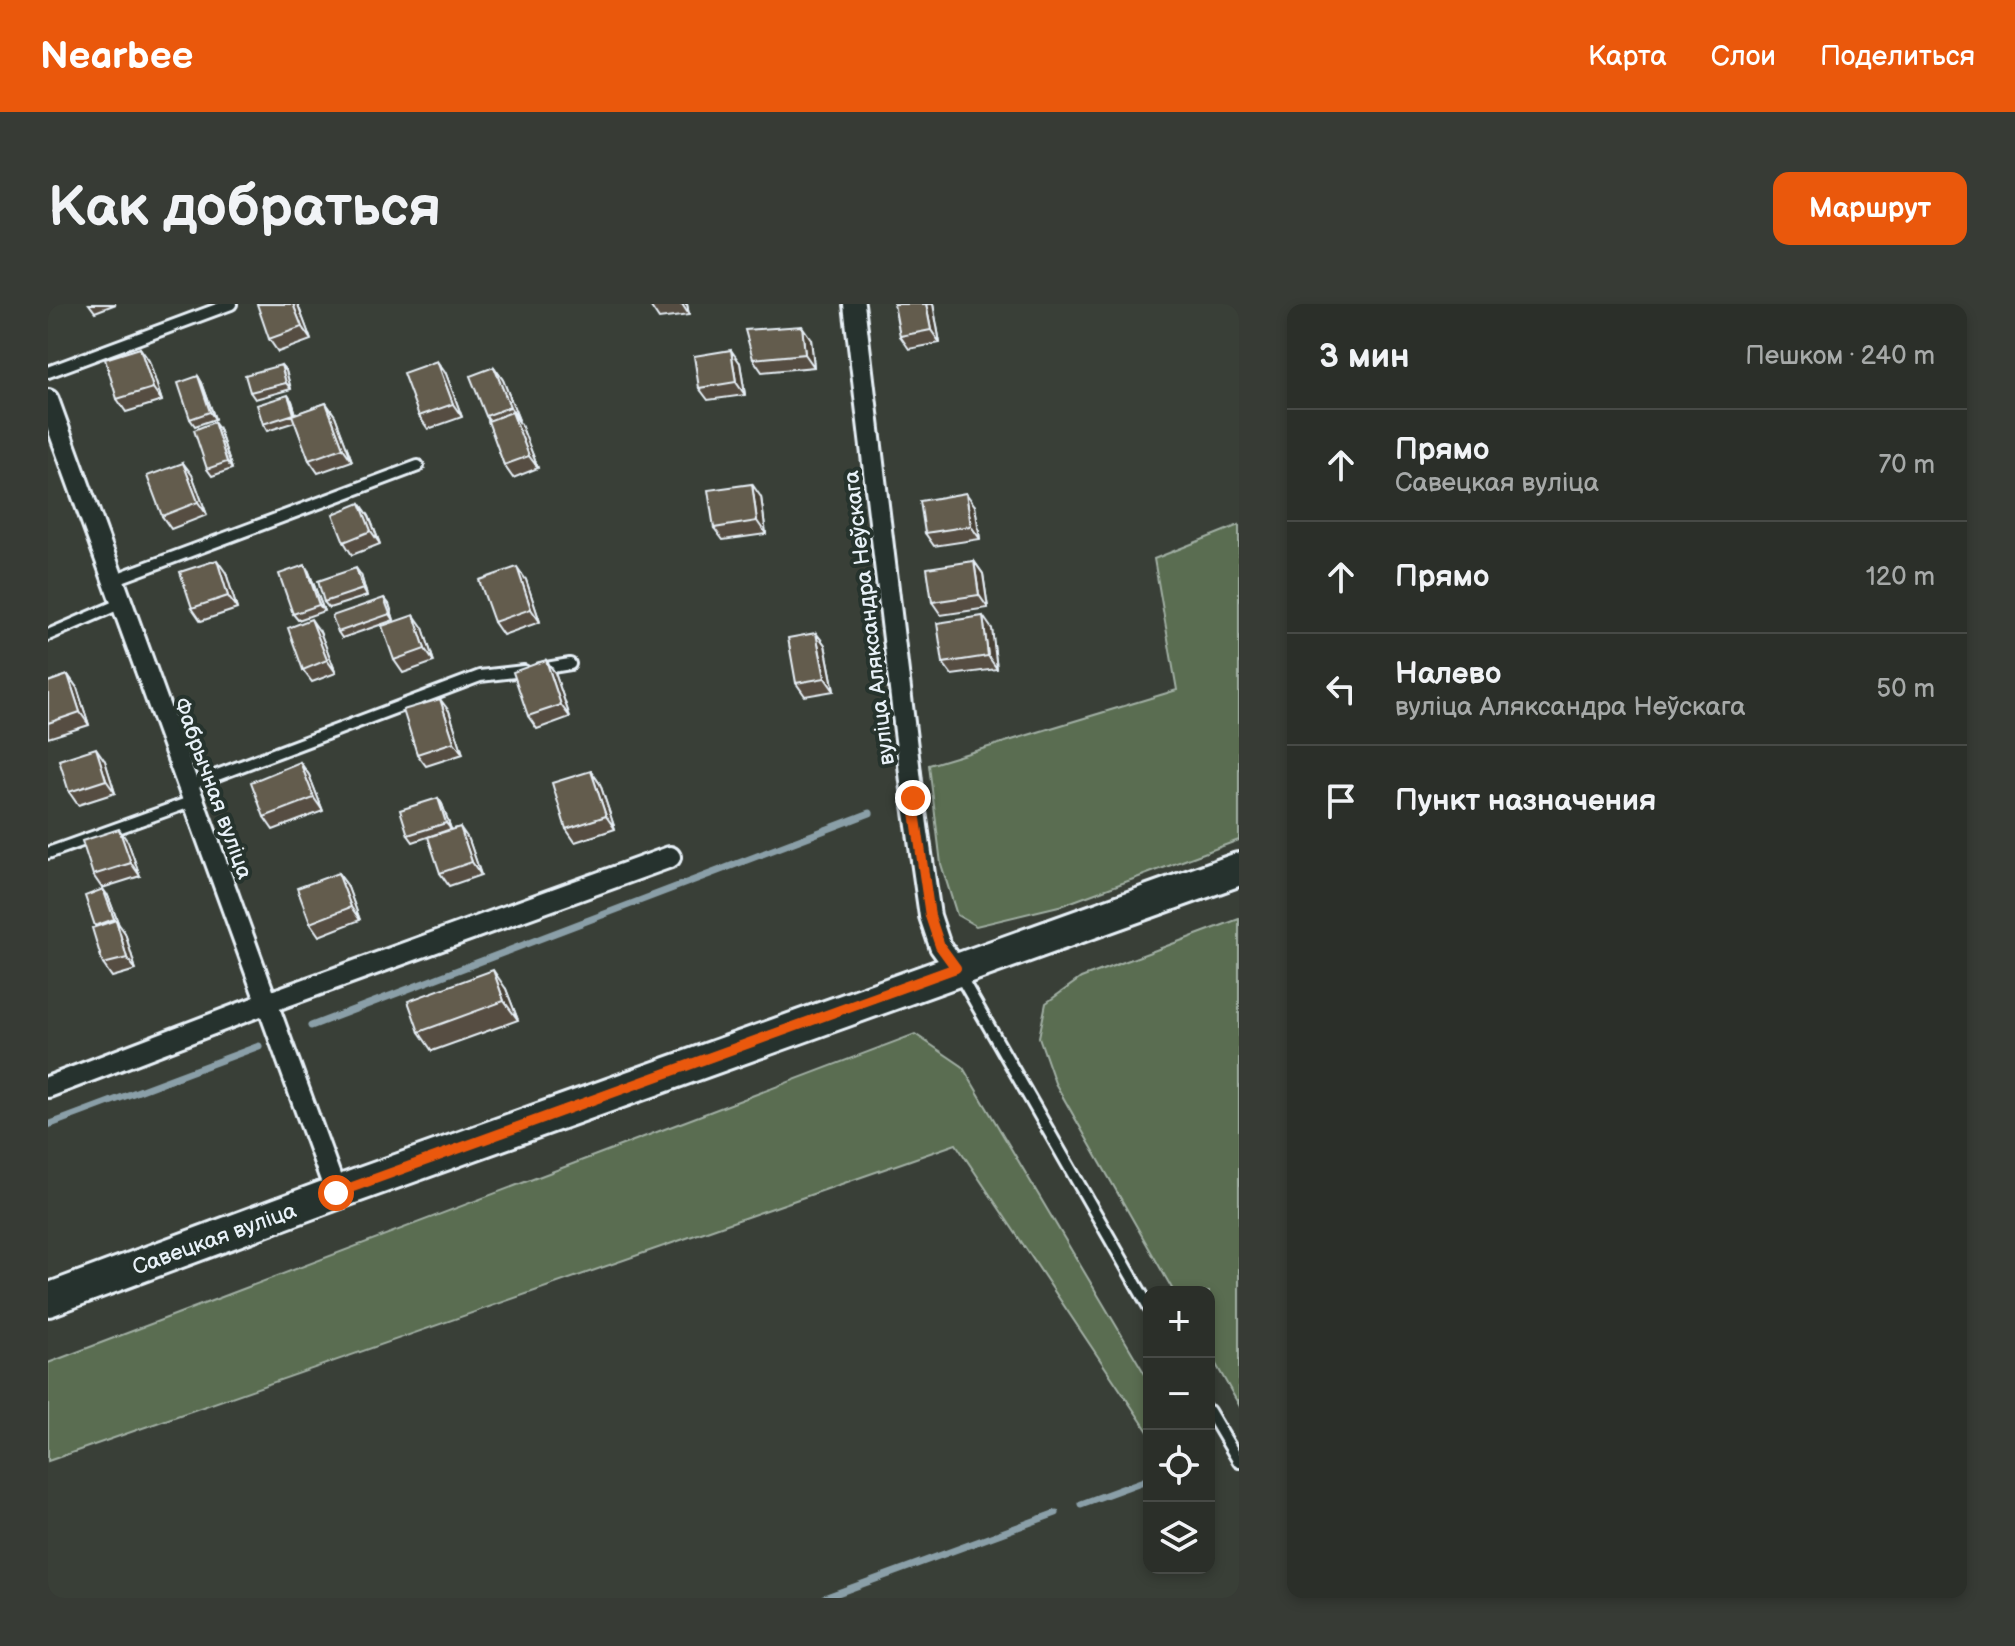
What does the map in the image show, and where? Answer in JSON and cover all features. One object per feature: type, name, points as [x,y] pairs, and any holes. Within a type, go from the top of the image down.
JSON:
[{"type":"main road","name":"Савецкая вуліца","points":[[48,1300],[956,968],[1239,869]]},
{"type":"street","name":"вуліца Аляксандра Неўскага","points":[[854,304],[930,916],[940,946],[956,968]]},
{"type":"street","name":"Фабрычная вуліца","points":[[48,400],[52,423],[122,603],[336,1193]]},
{"type":"street","points":[[48,1087],[267,1003],[670,857]]},
{"type":"lane","points":[[48,372],[231,304]]},
{"type":"lane","points":[[113,580],[418,466]]},
{"type":"lane","points":[[48,635],[122,603]]},
{"type":"lane","points":[[48,853],[480,676],[570,664]]},
{"type":"lane","points":[[956,968],[1143,1296]]},
{"type":"lane","points":[[1215,1421],[1239,1462]]},
{"type":"green space","points":[[1239,525],[1239,840],[1063,905],[976,926],[957,915],[941,864],[929,765],[1177,690],[1154,559]]},
{"type":"green space","points":[[1239,919],[1239,1405],[1215,1363],[1215,1286],[1171,1286],[1055,1083],[1039,1037],[1046,1003],[1081,978]]},
{"type":"green space","points":[[915,1034],[962,1066],[1143,1371],[1143,1424],[956,1144],[48,1461],[48,1363]]},
{"type":"building","points":[[257,304],[293,304],[302,327],[269,339]]},
{"type":"building","points":[[894,304],[926,304],[931,330],[900,336]]},
{"type":"building","points":[[802,326],[805,354],[753,359],[745,330]]},
{"type":"building","points":[[140,348],[153,388],[117,399],[105,359]]},
{"type":"building","points":[[731,350],[736,382],[699,388],[694,356]]},
{"type":"building","points":[[437,361],[453,404],[419,416],[403,373]]},
{"type":"building","points":[[281,365],[286,383],[250,392],[245,375]]},
{"type":"building","points":[[494,367],[510,407],[486,416],[470,376]]},
{"type":"building","points":[[198,376],[210,412],[190,419],[178,383]]},
{"type":"building","points":[[288,395],[294,414],[263,424],[257,405]]},
{"type":"building","points":[[326,403],[343,448],[309,460],[292,415]]},
{"type":"building","points":[[512,412],[529,456],[504,465],[488,421]]},
{"type":"building","points":[[214,422],[227,462],[207,469],[194,430]]},
{"type":"building","points":[[183,463],[198,502],[162,516],[147,476]]},
{"type":"building","points":[[752,484],[757,521],[714,528],[708,490]]},
{"type":"building","points":[[966,493],[971,526],[925,533],[920,501]]},
{"type":"building","points":[[360,503],[371,531],[344,542],[333,514]]},
{"type":"building","points":[[217,560],[228,596],[192,608],[180,572]]},
{"type":"building","points":[[974,561],[979,595],[932,602],[927,568]]},
{"type":"building","points":[[305,565],[319,605],[293,614],[279,574]]},
{"type":"building","points":[[517,567],[531,609],[494,622],[479,580]]},
{"type":"building","points":[[356,568],[363,589],[324,602],[318,581]]},
{"type":"building","points":[[384,598],[390,614],[338,632],[332,616]]},
{"type":"building","points":[[414,615],[425,649],[394,660],[382,626]]},
{"type":"building","points":[[983,616],[988,656],[943,663],[937,623]]},
{"type":"building","points":[[311,619],[327,660],[303,670],[288,628]]},
{"type":"building","points":[[816,633],[825,678],[796,683],[788,638]]},
{"type":"building","points":[[546,660],[561,705],[528,716],[513,672]]},
{"type":"building","points":[[68,675],[80,712],[48,723],[48,682]]},
{"type":"building","points":[[440,699],[454,742],[417,754],[403,710]]},
{"type":"building","points":[[96,748],[106,780],[69,792],[59,760]]},
{"type":"building","points":[[300,762],[314,798],[264,817],[251,782]]},
{"type":"building","points":[[591,771],[606,816],[566,829],[552,783]]},
{"type":"building","points":[[438,798],[446,823],[408,835],[400,810]]},
{"type":"building","points":[[460,827],[472,862],[440,873],[428,837]]},
{"type":"building","points":[[119,829],[131,863],[93,875],[82,841]]},
{"type":"building","points":[[338,873],[351,907],[310,923],[297,888]]},
{"type":"building","points":[[103,889],[114,919],[95,926],[85,896]]},
{"type":"building","points":[[116,920],[127,958],[103,964],[92,928]]},
{"type":"building","points":[[493,970],[504,1001],[419,1032],[408,1001]]},
{"type":"waterway","points":[[311,1026],[870,813]]},
{"type":"waterway","points":[[48,1125],[259,1046]]},
{"type":"waterway","points":[[1081,1504],[1143,1481]]},
{"type":"waterway","points":[[824,1598],[1056,1513]]},
{"type":"route","points":[[336,1193],[956,968],[940,946],[930,916],[913,798]]}]
